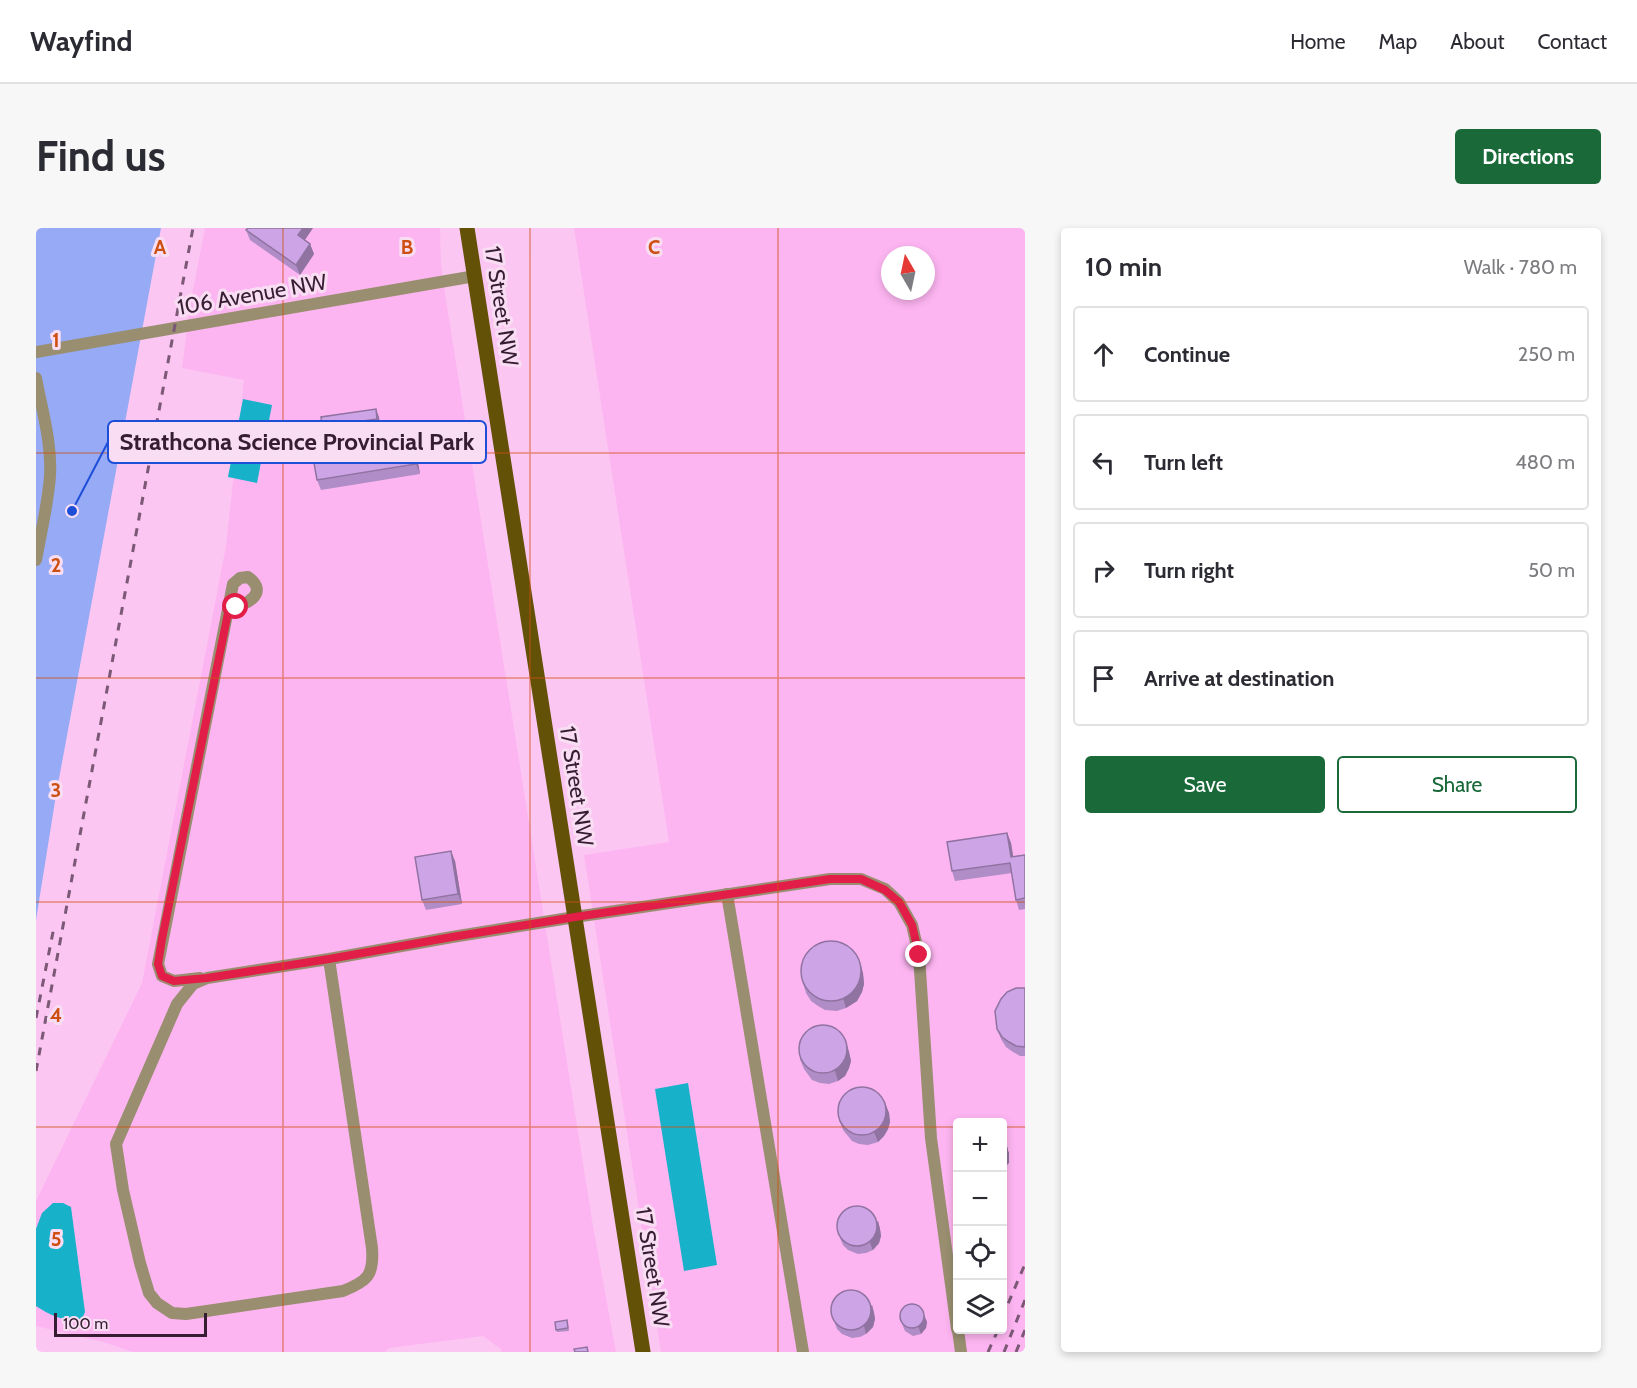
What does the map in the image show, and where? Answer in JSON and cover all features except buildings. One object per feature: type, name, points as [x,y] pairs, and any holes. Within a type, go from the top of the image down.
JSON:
[{"type":"main road","name":"17 Street NW","points":[[467,228],[643,1352]]},
{"type":"street","name":"106 Avenue NW","points":[[36,352],[475,276]]},
{"type":"street","points":[[36,378],[47,435],[50,468],[36,560]]},
{"type":"street","points":[[229,608],[162,939],[158,964],[162,976],[174,981],[207,978],[575,917],[830,879],[861,879],[885,890],[899,902],[912,925],[919,955],[932,1138],[953,1292]]},
{"type":"street","points":[[727,894],[803,1352]]},
{"type":"street","points":[[207,978],[193,984],[177,1004],[116,1144],[123,1190],[149,1293],[157,1303],[172,1313],[186,1314],[343,1291],[368,1276],[373,1265],[329,959]]},
{"type":"street","points":[[959,1334],[961,1352]]},
{"type":"shaded area","points":[[36,228],[161,228],[56,795],[36,920]]},
{"type":"shaded area","points":[[205,228],[440,228],[441,264],[446,300],[593,1226],[616,1352],[501,1352],[502,1350],[483,1336],[389,1348],[385,1352],[133,1352],[103,1342],[36,1326],[36,1201],[142,983],[226,546],[244,380],[182,368],[190,305]]},
{"type":"shaded area","points":[[574,228],[1025,228],[1025,1352],[661,1352],[584,855],[669,842]]},
{"type":"shaded area","points":[[243,399],[272,405],[257,483],[228,477]]},
{"type":"shaded area","points":[[688,1083],[717,1265],[684,1271],[655,1089]]},
{"type":"shaded area","points":[[53,1203],[63,1203],[71,1207],[85,1312],[82,1319],[69,1320],[58,1317],[36,1306],[36,1229],[42,1213]]},
{"type":"railway","points":[[36,1071],[193,228]]},
{"type":"railway","points":[[36,1018],[54,927]]},
{"type":"railway","points":[[1007,1306],[1025,1264]]},
{"type":"railway","points":[[1004,1352],[1025,1300]]},
{"type":"railway","points":[[1016,1352],[1025,1330]]},
{"type":"railway","points":[[988,1352],[996,1334]]},
{"type":"place","name":"Strathcona Science Provincial Park","points":[[72,511]]},
{"type":"route","points":[[236,607],[229,608],[162,939],[158,964],[162,976],[174,981],[207,978],[575,917],[830,879],[861,879],[885,890],[899,902],[912,925],[919,955]]}]
